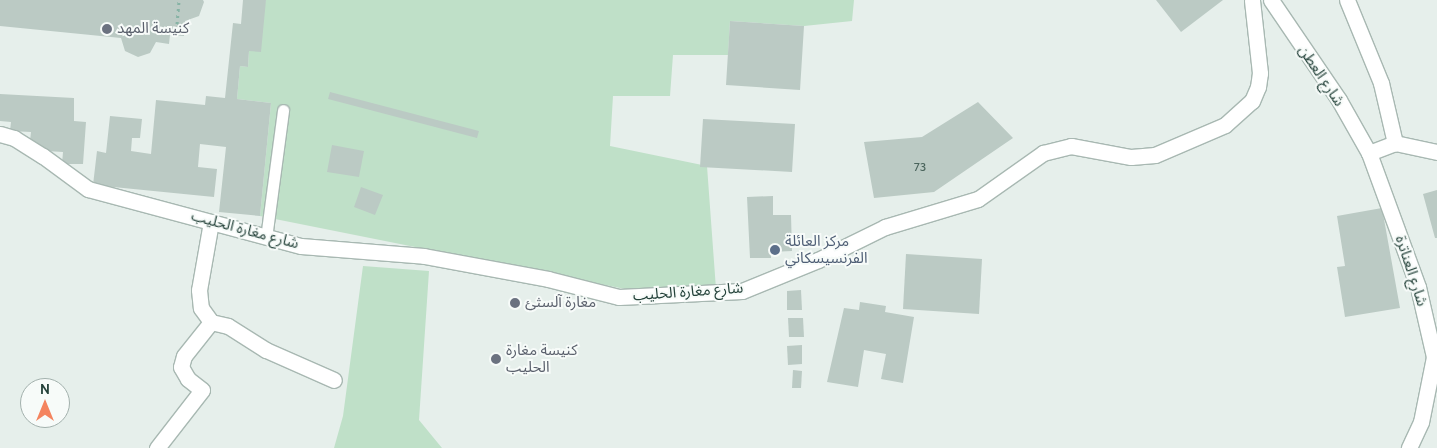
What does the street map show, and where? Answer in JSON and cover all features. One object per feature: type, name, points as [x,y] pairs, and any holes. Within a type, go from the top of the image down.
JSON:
[{"type":"street","name":"شارع مغارة الحليب","points":[[0,134],[14,138],[88,189],[301,246],[424,256],[619,297],[742,291],[818,260],[885,227],[978,199],[1043,152],[1071,146],[1131,157],[1155,155],[1225,125],[1252,101],[1258,87],[1260,73],[1252,0]]},
{"type":"street","name":"شارع العطن","points":[[1271,0],[1339,100],[1369,153]]},
{"type":"street","points":[[1347,0],[1381,83],[1395,143]]},
{"type":"street","points":[[1369,153],[1395,143],[1437,152]]},
{"type":"street","name":"شارع العناترة","points":[[1369,153],[1418,287],[1434,357],[1421,422],[1409,448]]},
{"type":"street","points":[[211,222],[199,290],[201,308],[211,322],[228,326],[266,350],[334,380]]},
{"type":"street","points":[[157,448],[202,390],[188,379],[180,367],[184,356],[211,322]]},
{"type":"lane","points":[[266,238],[283,110]]},
{"type":"path","points":[[177,24],[179,0]]},
{"type":"green space","points":[[266,0],[854,0],[852,21],[804,26],[730,21],[728,55],[673,55],[670,96],[613,96],[610,146],[707,166],[716,289],[625,289],[260,216],[271,103],[237,99],[240,66],[248,67],[249,51]]},
{"type":"green space","points":[[363,266],[429,271],[419,420],[442,448],[334,448],[343,416]]},
{"type":"building","name":"كنيسة المهد","points":[[0,0],[203,0],[204,2],[199,16],[185,21],[184,36],[170,35],[169,44],[156,42],[150,53],[138,57],[125,51],[121,38],[0,26]]},
{"type":"building","points":[[243,0],[266,0],[261,52],[249,51],[248,67],[240,66],[237,99],[271,103],[260,216],[219,212],[226,147],[200,144],[198,167],[217,169],[214,197],[93,185],[97,151],[106,153],[110,116],[142,119],[140,138],[132,138],[131,151],[151,154],[156,100],[205,105],[206,96],[225,98],[233,23],[241,24]]},
{"type":"building","points":[[1156,0],[1223,0],[1181,32]]},
{"type":"building","points":[[730,21],[804,26],[800,90],[726,85]]},
{"type":"building","points":[[330,92],[479,131],[477,138],[328,99]]},
{"type":"building","points":[[0,94],[74,98],[74,121],[86,122],[83,164],[62,164],[63,152],[46,151],[30,141],[31,132],[10,131],[11,122],[0,121]]},
{"type":"building","points":[[978,102],[1013,138],[934,192],[874,198],[864,142],[922,137]]},
{"type":"building","points":[[703,119],[795,124],[792,172],[700,167]]},
{"type":"building","points":[[332,145],[364,151],[359,177],[327,172]]},
{"type":"building","points":[[361,187],[383,195],[375,215],[354,207]]},
{"type":"building","points":[[1437,190],[1437,238],[1435,238],[1423,194]]},
{"type":"building","points":[[773,196],[773,215],[791,215],[792,251],[771,252],[771,258],[750,258],[747,197]]},
{"type":"building","points":[[1382,208],[1400,308],[1345,317],[1337,267],[1345,266],[1337,216]]},
{"type":"building","points":[[906,254],[982,259],[979,314],[903,309]]},
{"type":"building","points":[[801,290],[802,310],[787,310],[787,291]]},
{"type":"building","points":[[860,302],[886,306],[885,312],[914,317],[903,383],[881,379],[886,354],[864,350],[858,387],[827,382],[844,308],[859,310]]},
{"type":"building","points":[[788,318],[803,318],[804,337],[789,337]]},
{"type":"building","points":[[802,345],[802,364],[788,365],[787,346]]},
{"type":"building","points":[[793,370],[802,371],[801,388],[792,388]]},
{"type":"place","name":"كنيسة المهد","points":[[107,29]]},
{"type":"place","name":"مركز العائلة الفرنسيسكاني","points":[[775,250]]},
{"type":"place","name":"مغارة آلسثئ","points":[[515,303]]},
{"type":"place","name":"كنيسة مغارة الحليب","points":[[496,359]]}]
